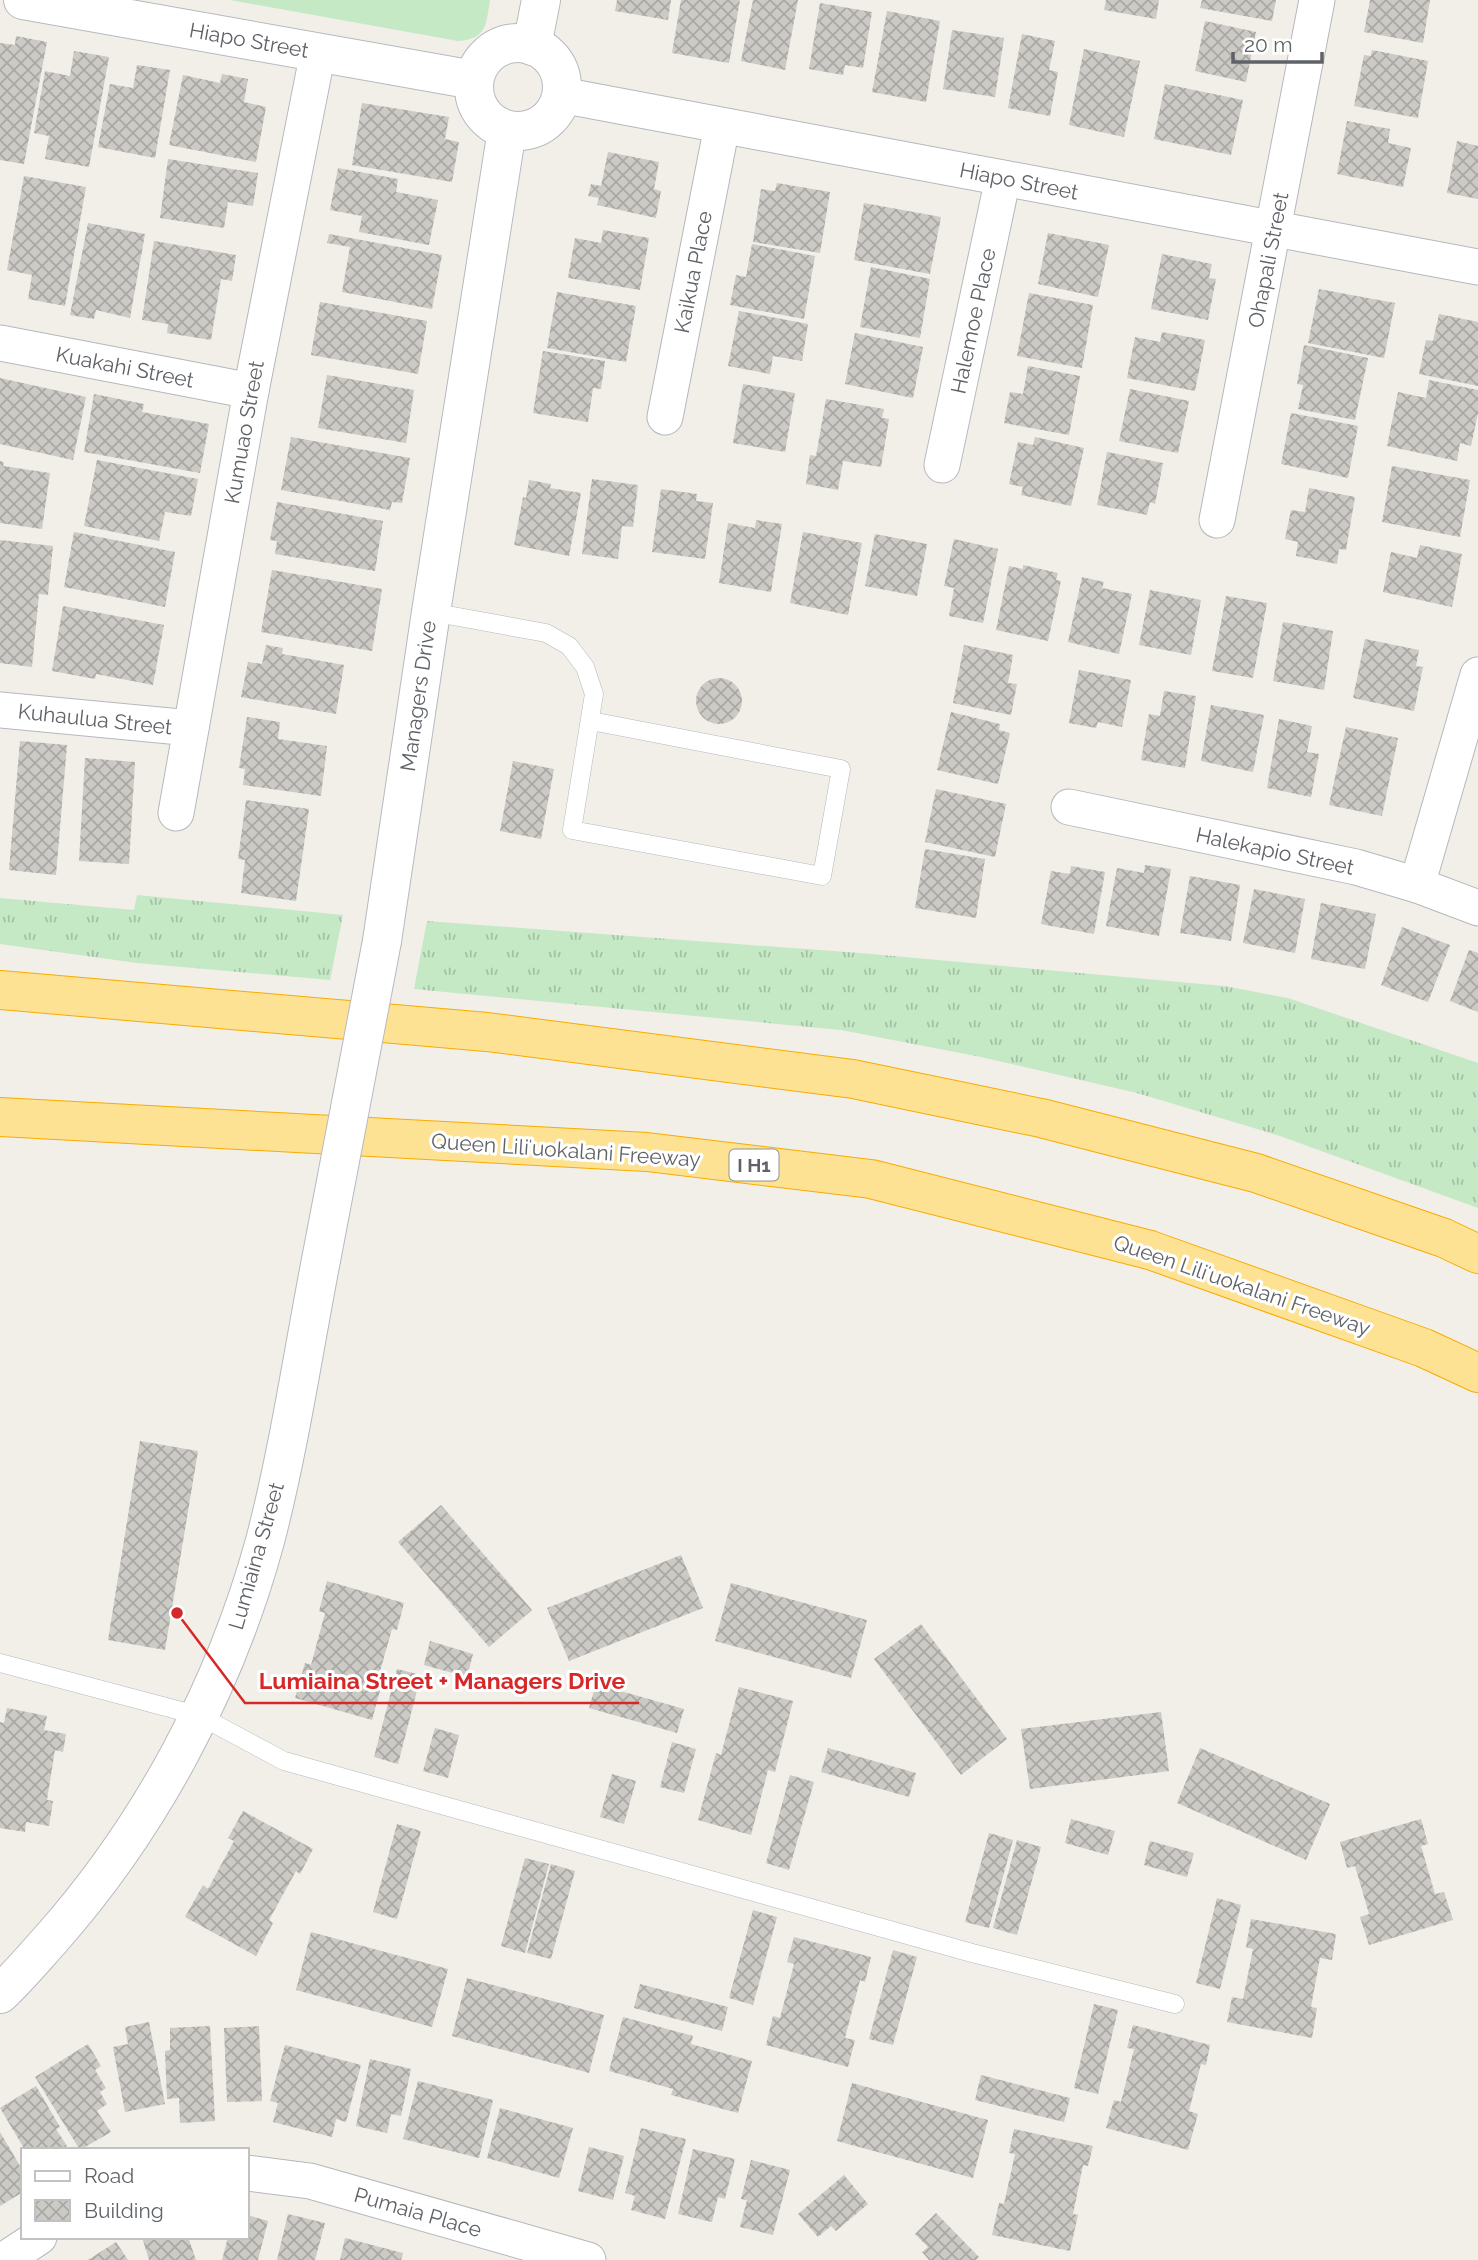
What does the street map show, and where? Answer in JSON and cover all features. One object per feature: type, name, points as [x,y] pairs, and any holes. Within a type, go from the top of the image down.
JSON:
[{"type":"highway","points":[[0,990],[487,1032],[853,1079],[1041,1118],[1256,1173],[1444,1238],[1478,1254]]},
{"type":"highway","name":"Queen Liliʻuokalani Freeway","points":[[0,1118],[647,1152],[871,1179],[1150,1250],[1424,1348],[1478,1373]]},
{"type":"street","name":"Hiapo Street","points":[[23,0],[474,80]]},
{"type":"street","points":[[532,46],[541,0]]},
{"type":"street","name":"Ohapali Street","points":[[1217,520],[1317,0]]},
{"type":"street","points":[[520,43],[532,46],[552,60],[558,71],[561,95],[556,109],[547,120],[535,128],[507,130],[495,125],[478,106],[474,80],[478,68],[495,49],[520,43]]},
{"type":"street","name":"Kumuao Street","points":[[176,813],[251,391],[318,52]]},
{"type":"street","name":"Hiapo Street","points":[[561,95],[1478,267]]},
{"type":"street","name":"Kaikua Place","points":[[665,418],[722,126]]},
{"type":"street","name":"Managers Drive","points":[[321,1260],[382,941],[507,130]]},
{"type":"street","name":"Halemoe Place","points":[[942,465],[1003,178]]},
{"type":"street","name":"Kuakahi Street","points":[[0,343],[251,391]]},
{"type":"street","points":[[1417,885],[1478,675]]},
{"type":"street","name":"Kuhaulua Street","points":[[0,710],[191,728]]},
{"type":"street","name":"Halekapio Street","points":[[1069,807],[1356,867],[1417,885],[1478,908]]},
{"type":"street","name":"Lumiaina Street","points":[[0,1994],[76,1911],[122,1850],[200,1716],[245,1606],[264,1542],[321,1260]]},
{"type":"street","name":"Pumaia Place","points":[[248,2173],[310,2181],[572,2258]]},
{"type":"street","points":[[4,2260],[36,2239]]},
{"type":"lane","points":[[431,612],[546,633],[569,646],[585,667],[594,694],[572,830],[822,876],[841,769],[591,721]]},
{"type":"lane","points":[[0,1663],[200,1716],[284,1761],[972,1953],[1175,2004]]},
{"type":"green space","points":[[230,0],[490,0],[486,23],[480,33],[468,40],[458,41]]},
{"type":"green space","points":[[137,895],[343,915],[330,980],[137,963],[0,944],[0,898],[134,910]]},
{"type":"green space","points":[[427,921],[860,953],[1224,986],[1288,998],[1478,1063],[1478,1208],[1280,1136],[1137,1093],[981,1057],[841,1030],[414,989]]},
{"type":"building","points":[[617,0],[671,0],[668,20],[615,11]]},
{"type":"building","points":[[681,0],[740,0],[729,63],[672,53]]},
{"type":"building","points":[[753,0],[798,0],[785,70],[741,61]]},
{"type":"building","points":[[1106,0],[1159,0],[1156,19],[1104,10]]},
{"type":"building","points":[[1202,0],[1276,0],[1272,21],[1200,8]]},
{"type":"building","points":[[1370,0],[1430,0],[1423,43],[1364,32]]},
{"type":"building","points":[[820,3],[872,12],[863,68],[845,65],[843,75],[809,69]]},
{"type":"building","points":[[887,11],[940,21],[926,102],[872,92]]},
{"type":"building","points":[[1205,21],[1256,32],[1246,82],[1195,71]]},
{"type":"building","points":[[952,30],[1004,38],[995,97],[943,89]]},
{"type":"building","points":[[1022,34],[1055,41],[1049,70],[1058,72],[1050,116],[1008,108]]},
{"type":"building","points":[[16,36],[47,42],[24,164],[0,160],[0,43],[15,45]]},
{"type":"building","points":[[1084,49],[1140,61],[1124,137],[1069,125]]},
{"type":"building","points":[[1372,50],[1428,61],[1418,118],[1354,106],[1364,55],[1371,56]]},
{"type":"building","points":[[74,51],[109,57],[89,167],[45,159],[49,136],[34,133],[45,71],[70,76]]},
{"type":"building","points":[[137,65],[170,70],[155,158],[98,147],[110,84],[133,88]]},
{"type":"building","points":[[222,74],[248,79],[244,102],[266,107],[256,162],[169,145],[183,75],[220,83]]},
{"type":"building","points":[[1165,84],[1243,100],[1231,155],[1154,139]]},
{"type":"building","points":[[362,103],[449,117],[445,139],[459,142],[452,182],[352,165]]},
{"type":"building","points":[[1347,121],[1390,129],[1388,143],[1411,148],[1403,187],[1337,174]]},
{"type":"building","points":[[1457,141],[1478,146],[1478,199],[1447,193]]},
{"type":"building","points":[[608,152],[659,162],[654,189],[661,191],[656,218],[597,205],[599,198],[588,196],[591,184],[601,186]]},
{"type":"building","points":[[168,159],[258,173],[253,206],[228,202],[224,228],[160,218]]},
{"type":"building","points":[[338,168],[398,179],[396,192],[438,200],[429,245],[359,232],[362,216],[330,210]]},
{"type":"building","points":[[24,176],[86,187],[65,306],[28,299],[32,275],[7,270]]},
{"type":"building","points":[[777,183],[830,192],[820,253],[753,242],[761,189],[775,191]]},
{"type":"building","points":[[864,203],[941,217],[930,274],[854,260]]},
{"type":"building","points":[[88,223],[145,234],[130,318],[96,310],[94,319],[70,315]]},
{"type":"building","points":[[603,230],[649,238],[640,290],[568,278],[575,238],[601,243]]},
{"type":"building","points":[[1048,233],[1109,245],[1098,297],[1038,284]]},
{"type":"building","points":[[329,234],[442,255],[432,309],[342,292],[350,247],[327,243]]},
{"type":"building","points":[[154,241],[236,255],[232,281],[221,279],[211,340],[167,333],[168,324],[142,320]]},
{"type":"building","points":[[752,244],[815,256],[804,319],[730,305],[736,275],[746,277]]},
{"type":"building","points":[[1162,254],[1212,264],[1209,278],[1216,279],[1208,320],[1151,309]]},
{"type":"building","points":[[871,267],[930,279],[920,338],[860,327]]},
{"type":"building","points":[[1319,289],[1395,303],[1384,358],[1308,343]]},
{"type":"building","points":[[557,292],[636,306],[626,362],[547,348]]},
{"type":"building","points":[[1029,293],[1093,305],[1082,368],[1017,356]]},
{"type":"building","points":[[320,302],[427,321],[418,374],[311,355]]},
{"type":"building","points":[[739,311],[808,324],[802,361],[773,356],[770,374],[728,366]]},
{"type":"building","points":[[1439,314],[1478,322],[1478,386],[1419,374],[1426,340],[1433,341]]},
{"type":"building","points":[[1162,332],[1205,340],[1195,391],[1127,378],[1135,337],[1160,342]]},
{"type":"building","points":[[855,333],[923,347],[913,398],[845,384]]},
{"type":"building","points":[[1304,345],[1368,358],[1355,420],[1298,409],[1303,385],[1297,384]]},
{"type":"building","points":[[543,351],[605,361],[601,389],[593,388],[588,422],[533,413]]},
{"type":"building","points":[[1028,366],[1080,376],[1069,435],[1004,423],[1010,392],[1023,394]]},
{"type":"building","points":[[327,375],[414,390],[406,443],[318,428]]},
{"type":"building","points":[[0,378],[86,397],[73,460],[0,444]]},
{"type":"building","points":[[1429,380],[1478,390],[1478,413],[1471,446],[1460,443],[1457,461],[1387,446],[1398,392],[1426,398]]},
{"type":"building","points":[[743,384],[795,393],[785,452],[733,443]]},
{"type":"building","points":[[1130,389],[1189,401],[1178,453],[1119,441]]},
{"type":"building","points":[[94,394],[144,404],[142,412],[209,424],[200,473],[84,452]]},
{"type":"building","points":[[826,399],[884,409],[882,418],[889,419],[881,467],[843,461],[838,490],[806,484],[810,455],[816,456]]},
{"type":"building","points":[[1291,413],[1358,426],[1348,478],[1281,464]]},
{"type":"building","points":[[291,437],[410,458],[402,503],[392,502],[390,510],[281,490]]},
{"type":"building","points":[[1035,437],[1084,448],[1071,506],[1021,495],[1023,487],[1009,484],[1018,442],[1033,445]]},
{"type":"building","points":[[1107,452],[1163,463],[1155,504],[1150,502],[1147,515],[1097,505]]},
{"type":"building","points":[[97,460],[198,479],[191,516],[165,512],[159,541],[84,526]]},
{"type":"building","points":[[0,461],[4,462],[3,466],[50,473],[42,529],[0,523]]},
{"type":"building","points":[[1392,466],[1470,480],[1460,537],[1382,522]]},
{"type":"building","points":[[592,479],[638,485],[633,527],[622,526],[618,559],[582,554]]},
{"type":"building","points":[[529,480],[551,484],[550,488],[581,493],[569,556],[514,545]]},
{"type":"building","points":[[1309,488],[1355,497],[1346,550],[1339,549],[1337,564],[1296,556],[1298,542],[1285,539],[1291,510],[1305,512]]},
{"type":"building","points":[[661,489],[697,494],[696,501],[713,503],[705,559],[652,552]]},
{"type":"building","points":[[277,502],[383,521],[375,571],[275,554],[277,541],[270,540]]},
{"type":"building","points":[[756,520],[782,524],[771,592],[719,583],[728,523],[755,528]]},
{"type":"building","points":[[74,532],[175,552],[165,607],[64,587]]},
{"type":"building","points":[[803,532],[862,543],[848,615],[790,603]]},
{"type":"building","points":[[875,534],[927,544],[917,596],[865,586]]},
{"type":"building","points":[[954,539],[998,549],[983,623],[949,616],[954,588],[944,586]]},
{"type":"building","points":[[0,540],[53,546],[48,595],[39,594],[32,667],[0,663]]},
{"type":"building","points":[[1420,545],[1462,554],[1452,607],[1383,592],[1391,552],[1417,558]]},
{"type":"building","points":[[1023,565],[1058,573],[1056,580],[1061,581],[1048,641],[996,630],[1009,566],[1023,569]]},
{"type":"building","points":[[272,570],[382,589],[372,651],[261,632]]},
{"type":"building","points":[[1082,577],[1104,582],[1102,588],[1132,594],[1119,654],[1068,642]]},
{"type":"building","points":[[1150,590],[1201,600],[1191,655],[1139,645]]},
{"type":"building","points":[[1226,596],[1267,603],[1253,678],[1212,671]]},
{"type":"building","points":[[63,606],[164,625],[153,685],[96,674],[95,679],[52,671]]},
{"type":"building","points":[[1283,622],[1333,631],[1324,690],[1273,681]]},
{"type":"building","points":[[1365,639],[1419,650],[1416,666],[1423,667],[1414,711],[1353,698]]},
{"type":"building","points":[[266,645],[283,648],[282,654],[344,665],[336,714],[241,697],[248,662],[262,664]]},
{"type":"building","points":[[964,645],[1013,655],[1008,683],[1017,684],[1011,715],[953,703]]},
{"type":"building","points":[[1079,670],[1131,680],[1122,727],[1098,722],[1096,728],[1069,723]]},
{"type":"building","points":[[719,678],[735,685],[742,701],[735,717],[719,724],[703,717],[696,701],[703,685]]},
{"type":"building","points":[[1164,691],[1196,696],[1185,768],[1141,760],[1149,714],[1160,716]]},
{"type":"building","points":[[1211,705],[1264,715],[1253,772],[1201,761]]},
{"type":"building","points":[[951,712],[1000,724],[999,730],[1010,733],[998,784],[937,770]]},
{"type":"building","points":[[247,717],[280,722],[278,739],[327,746],[321,796],[243,785],[245,769],[239,768]]},
{"type":"building","points":[[1279,719],[1312,726],[1307,752],[1319,754],[1311,797],[1267,788]]},
{"type":"building","points":[[1346,727],[1398,738],[1382,816],[1329,805]]},
{"type":"building","points":[[20,741],[67,745],[56,875],[9,870]]},
{"type":"building","points":[[85,758],[135,762],[129,864],[79,861]]},
{"type":"building","points":[[513,761],[554,769],[541,839],[500,831]]},
{"type":"building","points":[[936,789],[1006,804],[995,857],[925,842]]},
{"type":"building","points":[[246,800],[309,809],[296,901],[241,893],[245,860],[238,859]]},
{"type":"building","points":[[925,849],[985,859],[976,918],[915,908]]},
{"type":"building","points":[[1145,865],[1171,869],[1159,936],[1106,926],[1117,868],[1144,873]]},
{"type":"building","points":[[1071,866],[1105,872],[1094,934],[1041,924],[1051,871],[1070,874]]},
{"type":"building","points":[[1190,876],[1240,885],[1231,941],[1180,933]]},
{"type":"building","points":[[1254,889],[1305,899],[1295,953],[1243,943]]},
{"type":"building","points":[[1321,903],[1376,914],[1365,969],[1311,959]]},
{"type":"building","points":[[1402,927],[1450,945],[1428,1002],[1381,985]]},
{"type":"building","points":[[1469,950],[1478,953],[1478,1012],[1450,1001]]},
{"type":"building","points":[[140,1441],[198,1451],[165,1650],[108,1640]]},
{"type":"building","points":[[441,1505],[532,1610],[489,1647],[398,1542]]},
{"type":"building","points":[[681,1555],[703,1608],[569,1661],[547,1608]]},
{"type":"building","points":[[327,1581],[404,1603],[397,1630],[392,1629],[377,1682],[382,1683],[372,1720],[295,1698],[305,1663],[311,1665],[325,1613],[319,1611]]},
{"type":"building","points":[[731,1583],[867,1620],[851,1678],[715,1641]]},
{"type":"building","points":[[921,1624],[1007,1739],[961,1775],[874,1659]]},
{"type":"building","points":[[430,1641],[473,1654],[467,1677],[424,1665]]},
{"type":"building","points":[[397,1669],[421,1675],[398,1764],[374,1757]]},
{"type":"building","points":[[596,1684],[684,1709],[677,1733],[589,1708]]},
{"type":"building","points":[[739,1687],[793,1701],[775,1772],[768,1770],[751,1835],[698,1820],[716,1753],[721,1755]]},
{"type":"building","points":[[7,1708],[47,1716],[44,1730],[66,1734],[63,1752],[55,1750],[47,1800],[53,1801],[49,1826],[26,1822],[25,1832],[0,1828],[0,1722],[4,1723]]},
{"type":"building","points":[[1161,1712],[1169,1771],[1030,1789],[1021,1729]]},
{"type":"building","points":[[435,1728],[459,1735],[448,1778],[423,1771]]},
{"type":"building","points":[[672,1742],[696,1749],[684,1793],[660,1787]]},
{"type":"building","points":[[828,1748],[916,1773],[909,1797],[821,1772]]},
{"type":"building","points":[[1200,1748],[1330,1804],[1306,1860],[1177,1803]]},
{"type":"building","points":[[612,1774],[636,1781],[624,1824],[600,1817]]},
{"type":"building","points":[[790,1775],[814,1782],[789,1870],[766,1863]]},
{"type":"building","points":[[243,1811],[313,1849],[300,1874],[296,1871],[269,1920],[273,1923],[256,1956],[185,1917],[203,1885],[208,1889],[234,1841],[228,1838]]},
{"type":"building","points":[[1071,1819],[1115,1831],[1108,1855],[1065,1843]]},
{"type":"building","points":[[1421,1819],[1428,1844],[1421,1846],[1435,1894],[1444,1892],[1453,1920],[1369,1945],[1360,1917],[1369,1914],[1355,1866],[1347,1868],[1340,1842]]},
{"type":"building","points":[[397,1824],[421,1831],[397,1919],[373,1912]]},
{"type":"building","points":[[989,1833],[1013,1840],[989,1928],[965,1922]]},
{"type":"building","points":[[1017,1840],[1041,1847],[1017,1935],[993,1928]]},
{"type":"building","points":[[1150,1841],[1194,1853],[1187,1877],[1144,1865]]},
{"type":"building","points":[[525,1858],[549,1864],[525,1953],[501,1946]]},
{"type":"building","points":[[551,1864],[575,1871],[551,1959],[527,1953]]},
{"type":"building","points":[[1217,1898],[1241,1905],[1220,1989],[1196,1983]]},
{"type":"building","points":[[753,1910],[777,1917],[753,2005],[729,1998]]},
{"type":"building","points":[[1251,1919],[1336,1934],[1332,1960],[1320,1958],[1311,2007],[1317,2008],[1312,2038],[1227,2022],[1232,1997],[1243,1999],[1253,1949],[1246,1947]]},
{"type":"building","points":[[311,1932],[448,1969],[432,2027],[296,1990]]},
{"type":"building","points":[[794,1937],[871,1957],[865,1982],[860,1980],[845,2038],[855,2040],[848,2067],[766,2045],[773,2016],[780,2018],[794,1964],[787,1962]]},
{"type":"building","points":[[893,1950],[917,1957],[893,2045],[869,2039]]},
{"type":"building","points":[[467,1978],[604,2015],[589,2073],[452,2036]]},
{"type":"building","points":[[640,1984],[728,2007],[722,2031],[634,2008]]},
{"type":"building","points":[[1094,2004],[1118,2010],[1098,2094],[1074,2088]]},
{"type":"building","points":[[623,2017],[693,2036],[691,2044],[752,2061],[738,2113],[671,2095],[673,2089],[609,2071]]},
{"type":"building","points":[[149,2022],[165,2104],[125,2112],[113,2047],[128,2044],[125,2027]]},
{"type":"building","points":[[1133,2025],[1210,2045],[1206,2065],[1201,2064],[1189,2111],[1198,2114],[1188,2150],[1106,2128],[1114,2100],[1121,2102],[1134,2049],[1127,2048]]},
{"type":"building","points":[[210,2026],[215,2121],[180,2123],[179,2098],[167,2099],[165,2051],[170,2050],[170,2028]]},
{"type":"building","points":[[259,2026],[262,2101],[227,2102],[224,2028]]},
{"type":"building","points":[[88,2044],[101,2066],[95,2070],[106,2088],[100,2092],[107,2104],[97,2111],[111,2132],[79,2148],[35,2077]]},
{"type":"building","points":[[285,2045],[361,2065],[346,2122],[336,2119],[332,2137],[273,2122],[278,2103],[270,2101]]},
{"type":"building","points":[[370,2059],[411,2069],[401,2116],[391,2114],[387,2133],[356,2126]]},
{"type":"building","points":[[981,2075],[1070,2098],[1064,2122],[975,2100]]},
{"type":"building","points":[[418,2081],[493,2100],[479,2158],[403,2139]]},
{"type":"building","points":[[852,2083],[988,2120],[973,2178],[837,2141]]},
{"type":"building","points":[[36,2086],[60,2127],[56,2129],[67,2146],[24,2148],[0,2108]]},
{"type":"building","points":[[500,2108],[573,2128],[559,2178],[487,2158]]},
{"type":"building","points":[[641,2128],[686,2139],[665,2219],[631,2210],[635,2196],[625,2193]]},
{"type":"building","points":[[1014,2129],[1093,2146],[1088,2166],[1083,2165],[1073,2214],[1078,2215],[1070,2251],[992,2235],[999,2203],[1004,2204],[1015,2154],[1009,2153]]},
{"type":"building","points":[[0,2132],[21,2168],[21,2193],[0,2206]]},
{"type":"building","points":[[589,2147],[624,2156],[613,2200],[578,2191]]},
{"type":"building","points":[[693,2149],[735,2159],[725,2199],[718,2197],[712,2222],[678,2214]]},
{"type":"building","points":[[751,2160],[790,2170],[773,2235],[740,2227],[747,2200],[741,2199]]},
{"type":"building","points":[[844,2175],[868,2204],[836,2231],[831,2226],[818,2237],[798,2214]]},
{"type":"building","points":[[936,2213],[979,2257],[976,2260],[929,2260],[922,2252],[928,2247],[915,2234]]},
{"type":"building","points":[[288,2214],[325,2223],[315,2260],[277,2260]]},
{"type":"building","points":[[248,2215],[268,2221],[258,2260],[222,2260],[227,2239],[248,2239]]},
{"type":"building","points":[[345,2238],[403,2253],[401,2260],[340,2260]]},
{"type":"building","points":[[143,2239],[189,2239],[196,2260],[149,2260]]},
{"type":"building","points":[[116,2242],[128,2260],[88,2260]]},
{"type":"place","name":"Lumiaina Street + Managers Drive","points":[[177,1613]]}]
